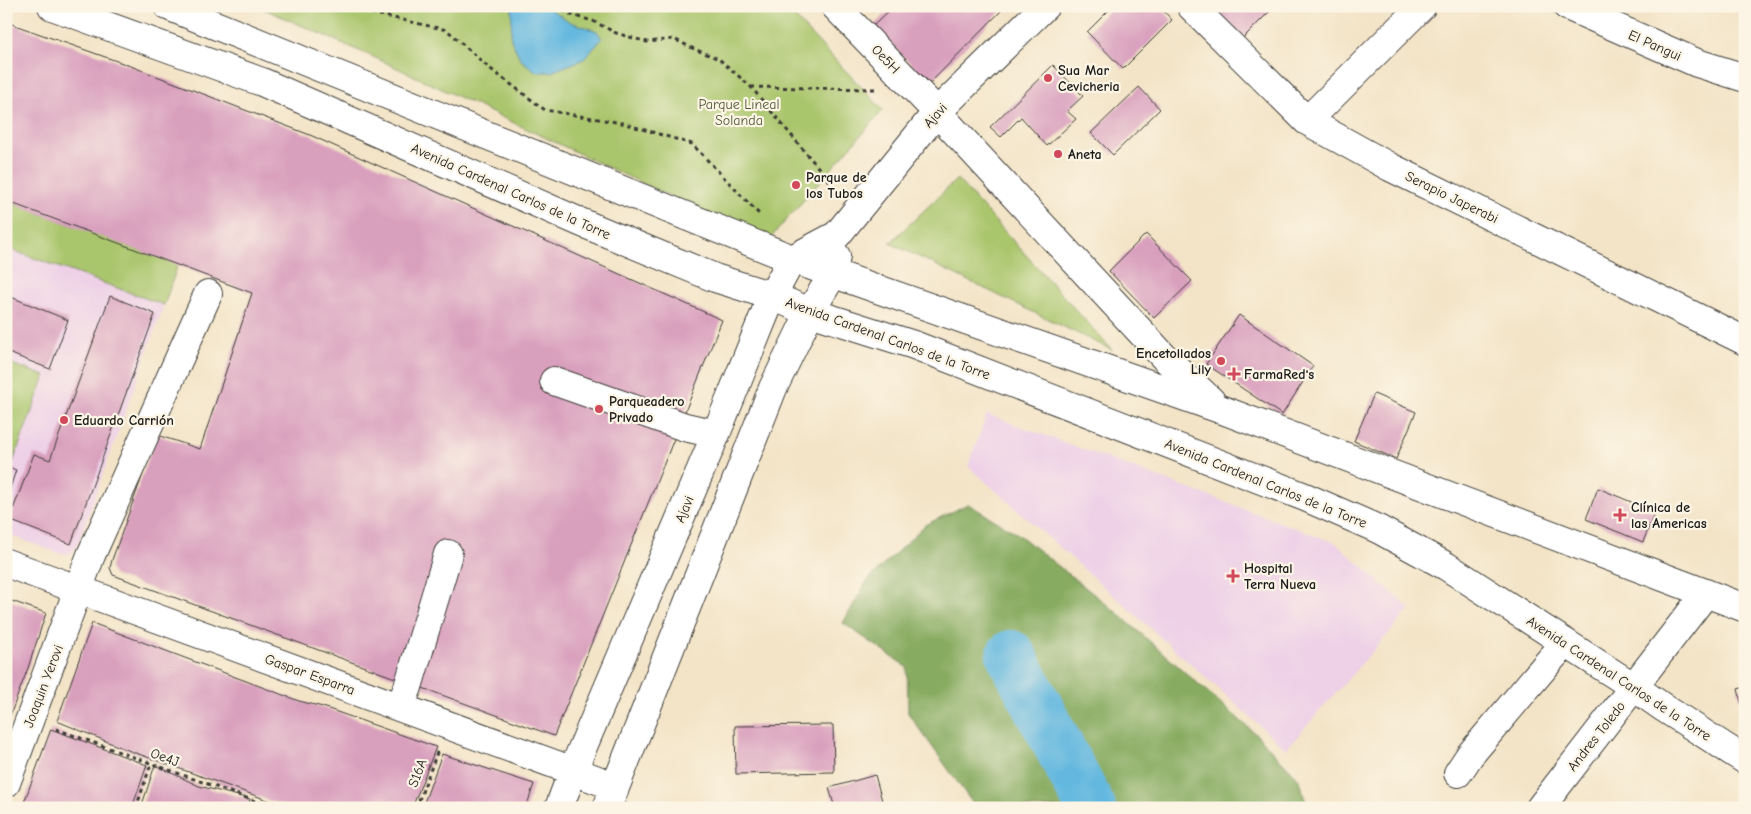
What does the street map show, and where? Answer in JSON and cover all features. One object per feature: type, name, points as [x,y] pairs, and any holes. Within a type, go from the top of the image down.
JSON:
[{"type":"street","name":"Avenida Cardenal Carlos de la Torre","points":[[52,6],[262,82],[580,222],[715,278],[772,296],[810,312],[914,345],[1305,497],[1354,518],[1446,566],[1745,760]]},
{"type":"street","points":[[168,6],[792,259],[1220,409],[1745,608]]},
{"type":"street","name":"Oe5H","points":[[835,6],[937,112],[1164,357],[1220,409]]},
{"type":"street","name":"Ajavi","points":[[560,808],[574,770],[716,434],[772,296],[792,259],[837,234],[937,112],[1045,6]]},
{"type":"street","name":"Serapio Japerabi","points":[[1191,6],[1307,121],[1390,167],[1745,342]]},
{"type":"street","points":[[1307,121],[1422,6]]},
{"type":"street","name":"El Pangui","points":[[1567,6],[1697,63],[1745,78]]},
{"type":"street","points":[[611,797],[773,388],[810,312],[833,274],[837,234]]},
{"type":"street","name":"Joaquin Yerovi","points":[[6,783],[91,555],[208,294]]},
{"type":"street","points":[[554,381],[669,422],[716,434]]},
{"type":"street","points":[[400,707],[408,687],[448,554]]},
{"type":"street","name":"Gaspar Esparra","points":[[6,563],[574,770],[611,797]]},
{"type":"street","name":"Andres Toledo","points":[[1540,808],[1706,593]]},
{"type":"street","points":[[1458,773],[1470,755],[1566,643]]},
{"type":"path","points":[[340,6],[447,30],[488,67],[545,110],[622,123],[692,144],[764,219]]},
{"type":"path","points":[[556,6],[571,15],[593,21],[616,33],[648,42],[674,39],[719,58],[751,87],[855,212]]},
{"type":"path","points":[[751,87],[914,89]]},
{"type":"path","name":"Oe4J","points":[[49,726],[274,808]]},
{"type":"path","name":"S16A","points":[[416,808],[439,746]]},
{"type":"path","points":[[136,808],[151,764]]},
{"type":"path","points":[[257,808],[259,802]]},
{"type":"shaded area","name":"Eduardo Carrión","points":[[6,248],[164,305],[77,546],[71,553],[61,554],[6,534]]},
{"type":"shaded area","name":"Hospital Terra Nueva","points":[[987,414],[1336,543],[1410,609],[1286,749],[968,466]]},
{"type":"green space","name":"Parque Lineal Solanda","points":[[257,6],[784,6],[883,110],[767,242],[378,59]]},
{"type":"green space","points":[[957,179],[1112,350],[890,243]]},
{"type":"green space","points":[[6,201],[178,264],[164,305],[6,248]]},
{"type":"green space","points":[[6,362],[45,376],[11,467],[6,465]]},
{"type":"green space","points":[[968,504],[1018,534],[1115,611],[1258,736],[1300,780],[1307,808],[976,808],[908,713],[907,667],[843,623],[867,581],[925,525]]},
{"type":"water","points":[[512,6],[546,6],[570,22],[597,31],[602,39],[584,59],[551,72],[537,72],[521,60],[511,40]]},
{"type":"building","points":[[894,6],[996,6],[1001,11],[930,83],[873,26]]},
{"type":"building","points":[[1113,6],[1159,6],[1172,20],[1123,69],[1087,32]]},
{"type":"building","points":[[1210,6],[1275,6],[1242,39]]},
{"type":"building","points":[[6,22],[128,65],[310,135],[722,320],[554,736],[113,575],[110,568],[112,560],[157,435],[200,449],[252,293],[6,201]]},
{"type":"building","points":[[1053,65],[1083,96],[1067,111],[1076,119],[1047,146],[1021,117],[1001,137],[990,127]]},
{"type":"building","points":[[1139,87],[1160,109],[1113,155],[1091,133]]},
{"type":"building","points":[[1146,234],[1192,281],[1154,318],[1109,271]]},
{"type":"building","points":[[6,295],[68,320],[50,369],[6,352]]},
{"type":"building","points":[[110,296],[155,314],[71,544],[9,520],[34,454],[50,460]]},
{"type":"building","points":[[1239,315],[1313,366],[1282,415],[1206,364]]},
{"type":"building","points":[[1374,394],[1416,412],[1396,459],[1354,441]]},
{"type":"building","points":[[6,466],[16,470],[7,497],[6,497]]},
{"type":"building","name":"Clínica de las Americas","points":[[1598,488],[1655,512],[1643,542],[1586,519]]},
{"type":"building","points":[[6,599],[46,613],[6,726]]},
{"type":"building","points":[[92,623],[299,701],[323,707],[436,747],[412,808],[290,808],[130,751],[57,721]]},
{"type":"building","points":[[1745,687],[1745,714],[1744,714],[1738,689]]},
{"type":"building","points":[[833,725],[834,772],[736,774],[735,726]]},
{"type":"building","points":[[51,729],[147,765],[132,808],[22,808]]},
{"type":"building","points":[[442,754],[534,784],[526,808],[422,808]]},
{"type":"building","points":[[155,765],[199,786],[250,799],[248,808],[141,808]]},
{"type":"building","points":[[875,775],[884,808],[835,808],[829,788]]},
{"type":"waterway","points":[[1011,655],[1091,808]]},
{"type":"place","name":"Sua Mar Cevicheria","points":[[1048,78]]},
{"type":"place","name":"Aneta","points":[[1058,154]]},
{"type":"place","name":"Parque de los Tubos","points":[[796,185]]},
{"type":"place","name":"Encetollados Lily","points":[[1221,361]]},
{"type":"place","name":"FarmaRed's","points":[[1234,374]]},
{"type":"place","name":"Parqueadero Privado","points":[[599,409]]},
{"type":"place","name":"Eduardo Carrión","points":[[64,420]]},
{"type":"place","name":"Clínica de las Americas","points":[[1620,515]]},
{"type":"place","name":"Hospital Terra Nueva","points":[[1233,576]]}]
